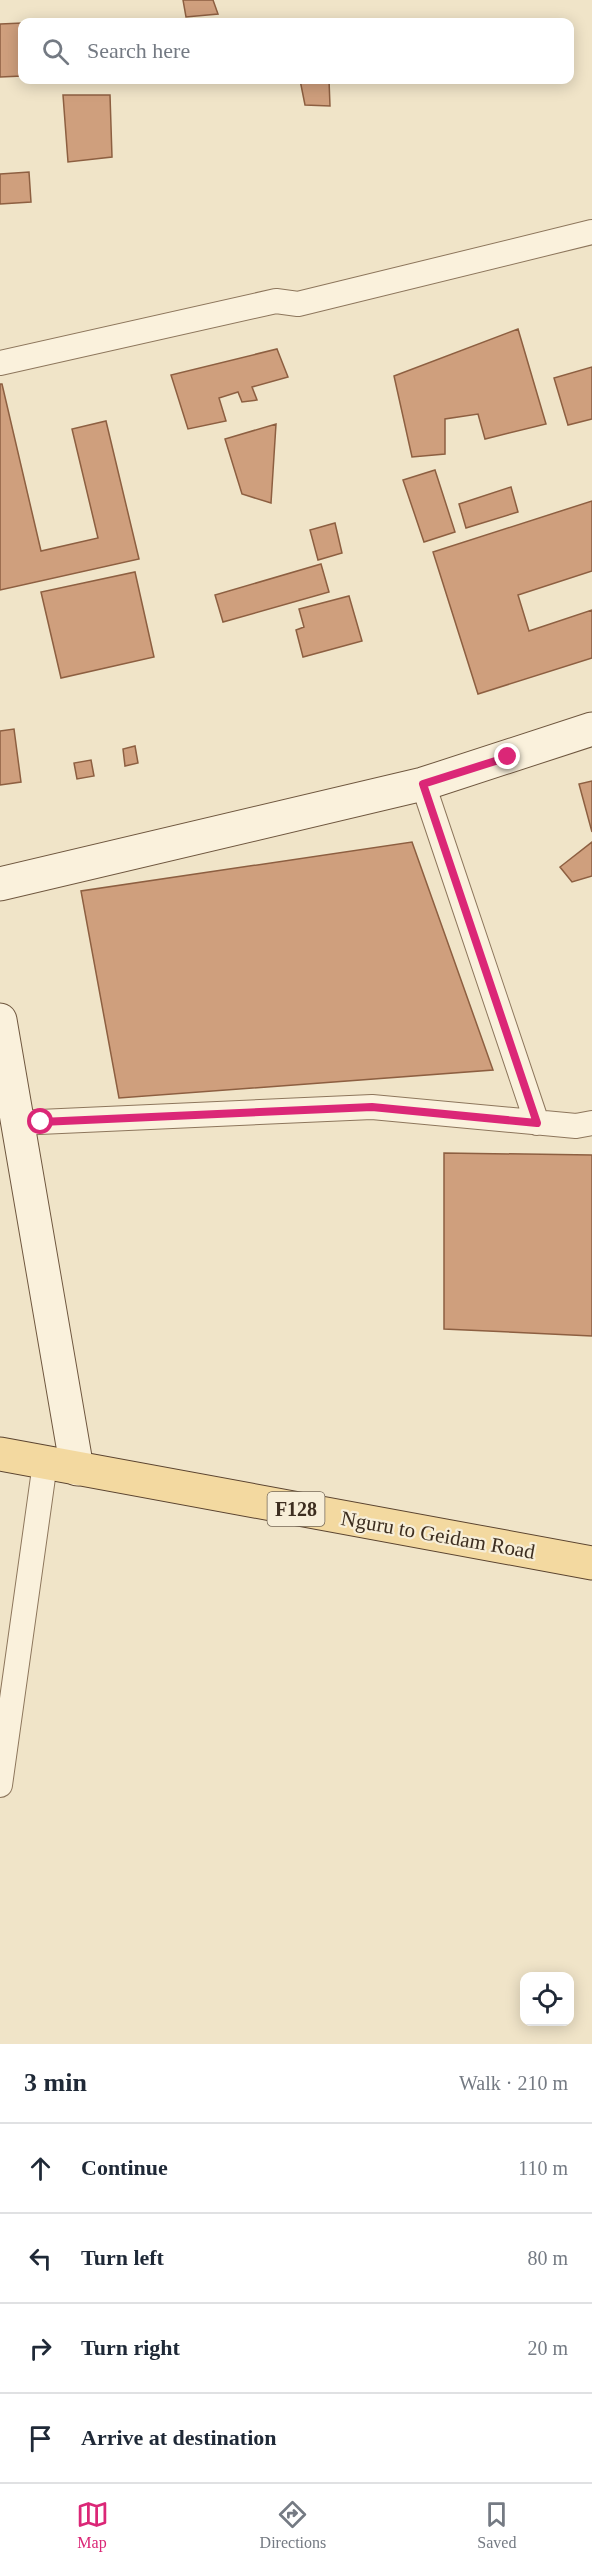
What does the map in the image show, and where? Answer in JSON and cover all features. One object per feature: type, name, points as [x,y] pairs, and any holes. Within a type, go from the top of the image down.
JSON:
[{"type":"main road","name":"Nguru to Geidam Road","points":[[0,1454],[592,1563]]},
{"type":"street","points":[[0,363],[276,301],[298,304],[592,232]]},
{"type":"street","points":[[0,884],[423,784],[592,729]]},
{"type":"street","points":[[423,784],[537,1123]]},
{"type":"street","points":[[0,1020],[77,1469]]},
{"type":"street","points":[[17,1123],[372,1107],[576,1126],[592,1123]]},
{"type":"street","points":[[0,1785],[45,1463]]},
{"type":"building","points":[[183,0],[213,0],[218,14],[186,17]]},
{"type":"building","points":[[18,23],[18,76],[0,77],[0,24]]},
{"type":"building","points":[[301,84],[329,84],[330,106],[305,105]]},
{"type":"building","points":[[63,95],[110,95],[112,157],[68,162]]},
{"type":"building","points":[[29,172],[31,202],[0,204],[0,174]]},
{"type":"building","points":[[518,329],[546,424],[485,439],[478,414],[445,419],[445,454],[412,457],[394,376]]},
{"type":"building","points":[[277,349],[288,377],[252,387],[257,400],[242,402],[238,392],[219,398],[226,421],[188,429],[171,375]]},
{"type":"building","points":[[592,367],[592,419],[568,425],[554,378]]},
{"type":"building","points":[[0,384],[2,384],[41,551],[98,538],[72,429],[106,421],[139,559],[0,590]]},
{"type":"building","points":[[276,424],[271,503],[242,494],[225,439]]},
{"type":"building","points":[[435,470],[455,532],[424,542],[403,480]]},
{"type":"building","points":[[511,487],[518,512],[466,528],[459,504]]},
{"type":"building","points":[[592,501],[592,571],[518,595],[529,631],[592,610],[592,658],[478,694],[433,552]]},
{"type":"building","points":[[335,523],[342,553],[318,560],[310,530]]},
{"type":"building","points":[[321,564],[329,592],[223,622],[215,595]]},
{"type":"building","points":[[135,572],[154,657],[61,678],[41,592]]},
{"type":"building","points":[[349,596],[362,641],[303,657],[296,630],[304,627],[299,609]]},
{"type":"building","points":[[14,729],[21,782],[0,785],[0,731]]},
{"type":"building","points":[[135,746],[138,763],[125,766],[123,749]]},
{"type":"building","points":[[91,760],[94,776],[77,779],[74,763]]},
{"type":"building","points":[[592,781],[592,832],[579,784]]},
{"type":"building","points":[[412,842],[493,1070],[119,1098],[81,891]]},
{"type":"building","points":[[592,842],[592,876],[572,882],[560,867]]},
{"type":"building","points":[[444,1153],[592,1155],[592,1336],[444,1329]]},
{"type":"route","points":[[41,1122],[372,1107],[537,1123],[423,784],[508,757]]}]
